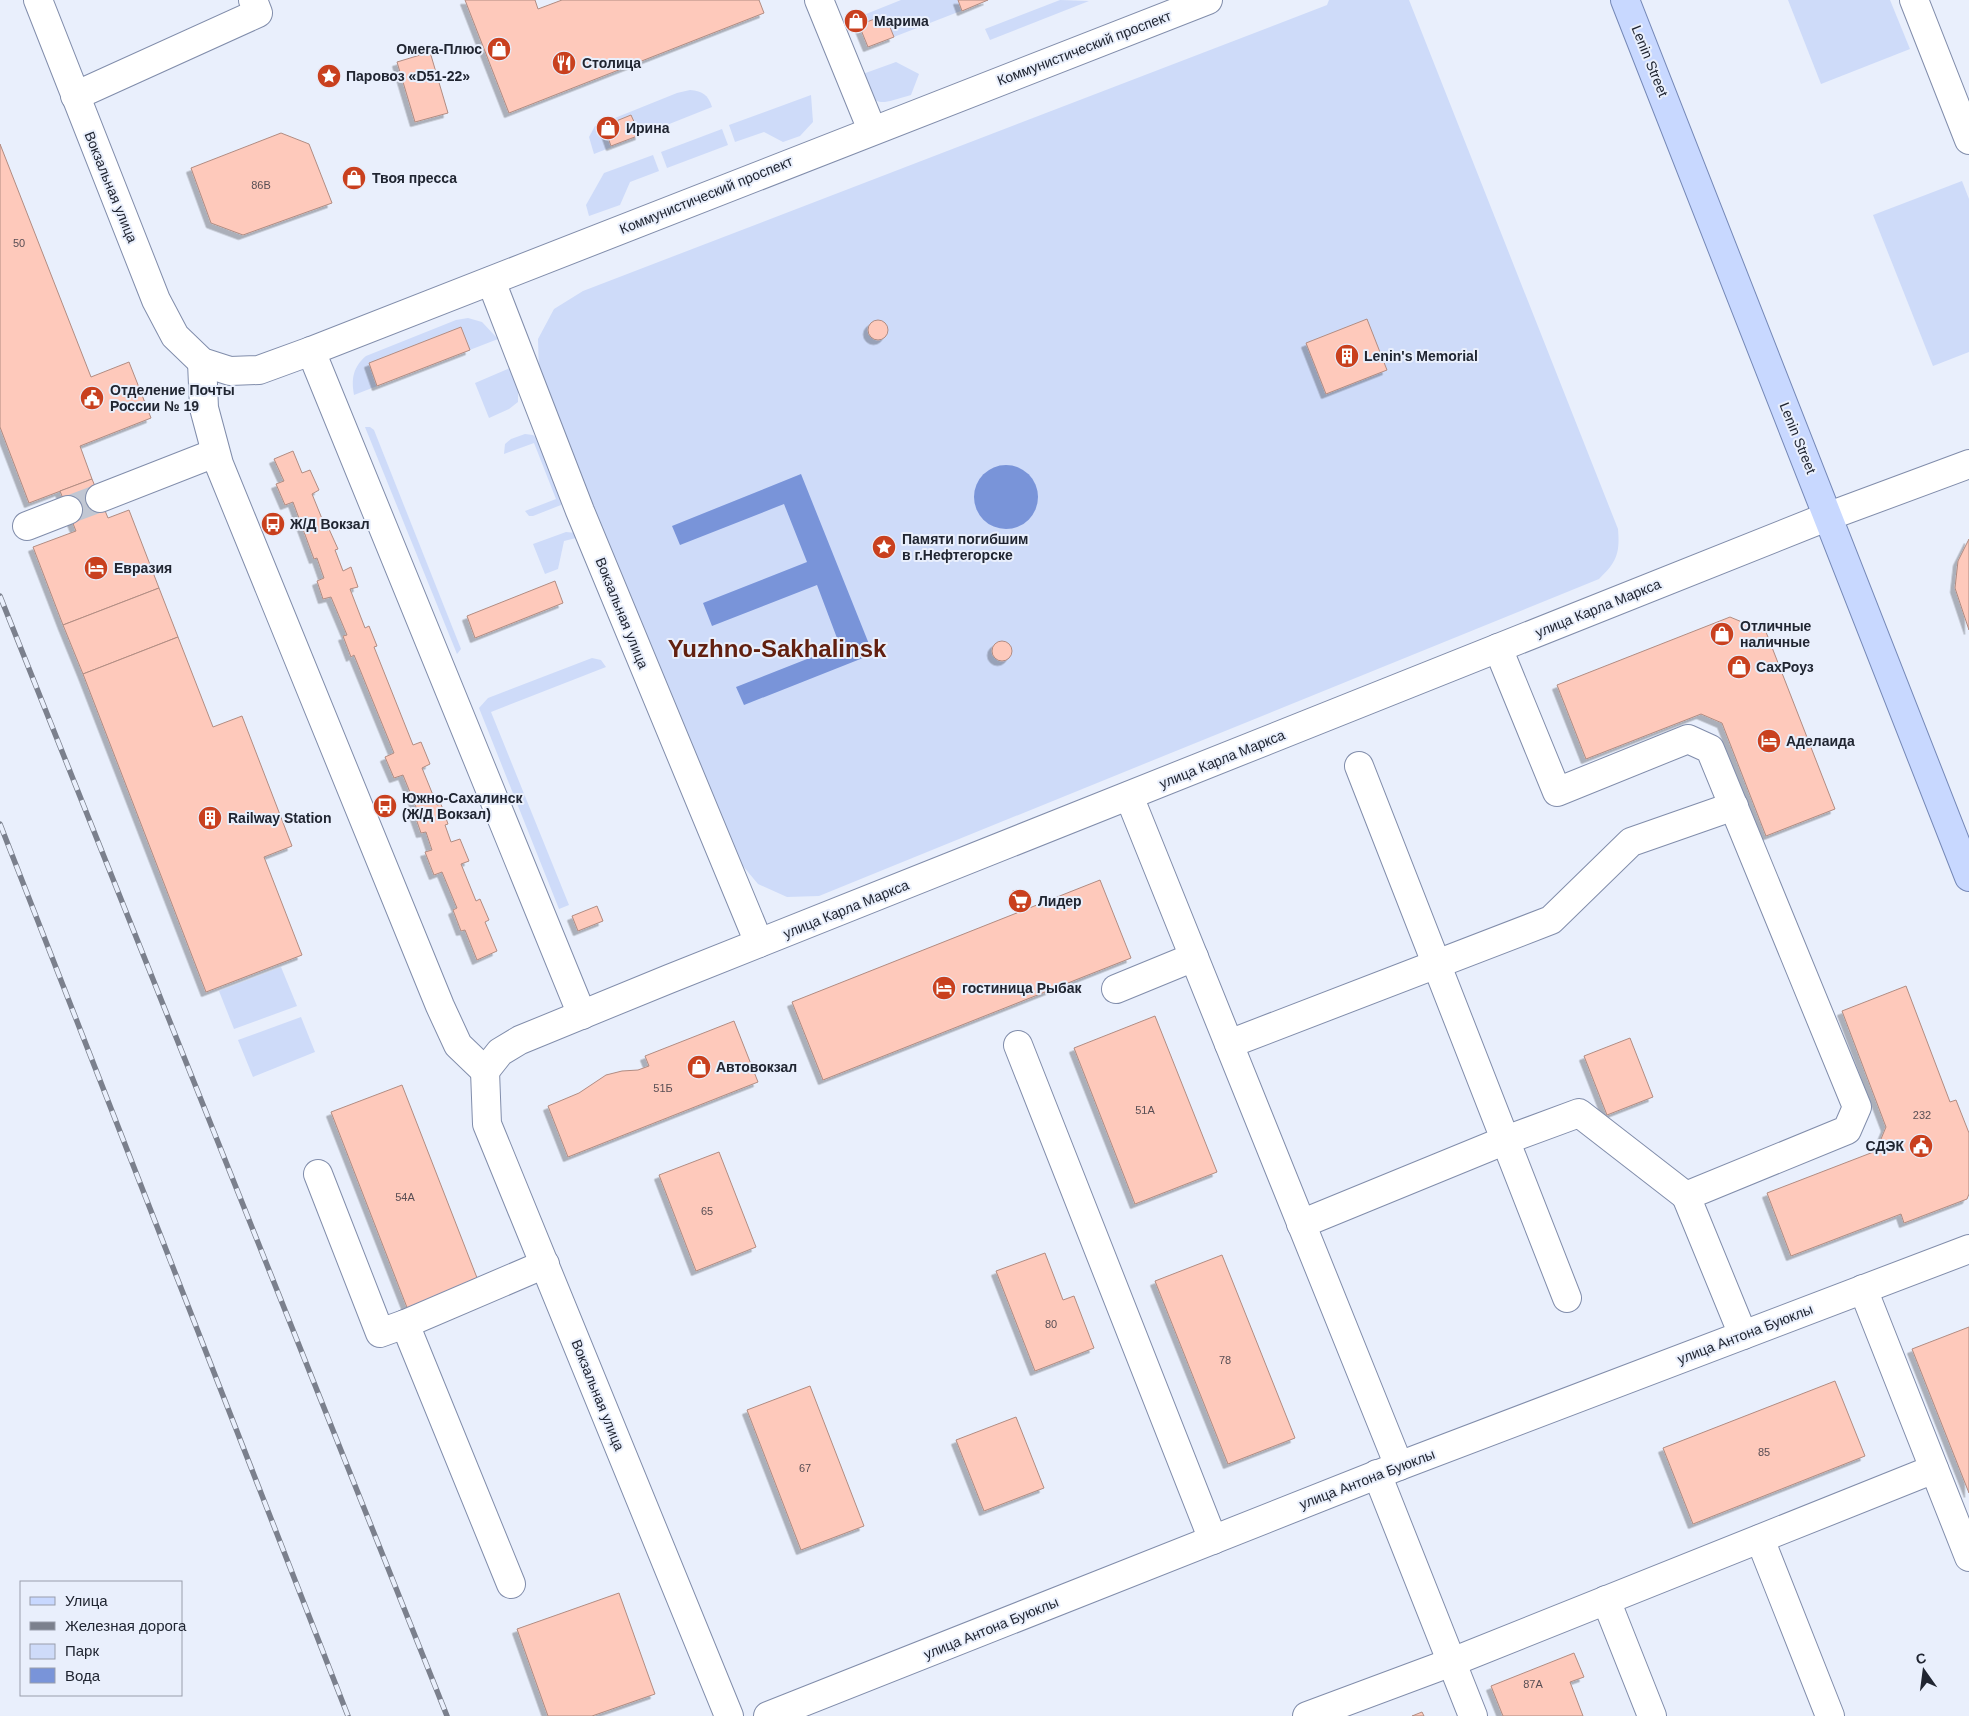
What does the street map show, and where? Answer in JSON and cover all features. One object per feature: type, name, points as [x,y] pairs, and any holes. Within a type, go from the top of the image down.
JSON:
[{"type":"main road","name":"Lenin Street","points":[[1625,0],[1969,877]]},
{"type":"street","name":"Вокзальная улица","points":[[38,0],[156,300],[175,336],[202,362]]},
{"type":"street","points":[[75,96],[258,13],[253,0]]},
{"type":"street","points":[[818,0],[872,130]]},
{"type":"street","name":"Коммунистический проспект","points":[[202,362],[230,371],[259,370],[1208,0]]},
{"type":"street","points":[[1914,0],[1969,140]]},
{"type":"street","name":"Вокзальная улица","points":[[491,281],[569,485],[759,944]]},
{"type":"street","points":[[311,351],[582,1015]]},
{"type":"street","points":[[202,362],[204,408],[215,453],[440,1006],[458,1046],[486,1071]]},
{"type":"street","points":[[100,498],[215,453]]},
{"type":"street","name":"улица Карла Маркса","points":[[486,1071],[500,1052],[582,1015],[1829,516],[1969,464]]},
{"type":"street","points":[[27,526],[68,510]]},
{"type":"street","points":[[1498,648],[1556,792],[1688,739],[1710,749],[1857,1107],[1846,1130],[1686,1196]]},
{"type":"street","points":[[1359,766],[1567,1298]]},
{"type":"street","points":[[1129,796],[1301,1224],[1388,1470],[1452,1662],[1473,1716]]},
{"type":"street","points":[[1229,1044],[1551,920],[1631,842],[1734,806]]},
{"type":"street","points":[[1116,989],[1194,958]]},
{"type":"street","points":[[1018,1045],[1213,1540]]},
{"type":"street","name":"Вокзальная улица","points":[[486,1071],[487,1124],[729,1716]]},
{"type":"street","points":[[1301,1224],[1506,1140],[1579,1113],[1686,1196],[1743,1335]]},
{"type":"street","points":[[318,1174],[380,1333],[545,1264]]},
{"type":"street","name":"улица Антона Буюклы","points":[[768,1716],[1388,1470],[1969,1249]]},
{"type":"street","points":[[1863,1289],[1969,1557]]},
{"type":"street","points":[[405,1324],[511,1584]]},
{"type":"street","points":[[1307,1716],[1452,1662],[1934,1469]]},
{"type":"street","points":[[1760,1539],[1830,1716]]},
{"type":"street","points":[[1606,1600],[1652,1716]]},
{"type":"green space","points":[[901,0],[989,0],[868,47],[856,18]]},
{"type":"green space","points":[[1060,0],[1089,1],[990,40],[985,29]]},
{"type":"green space","points":[[1329,0],[1409,0],[1618,529],[1618,551],[1610,567],[1599,579],[819,896],[787,897],[758,884],[738,860],[539,373],[538,339],[554,309],[583,291],[1327,5]]},
{"type":"green space","points":[[1788,0],[1890,0],[1910,49],[1821,84]]},
{"type":"green space","points":[[896,62],[919,74],[911,95],[891,101],[878,102],[870,94],[860,75]]},
{"type":"green space","points":[[690,90],[704,94],[709,99],[712,107],[594,154],[589,137],[595,126],[677,93]]},
{"type":"green space","points":[[811,95],[813,122],[800,136],[783,142],[764,132],[735,142],[729,125]]},
{"type":"green space","points":[[722,129],[728,145],[667,168],[661,152]]},
{"type":"green space","points":[[653,155],[659,171],[630,182],[620,205],[589,216],[586,205],[604,173]]},
{"type":"green space","points":[[1962,181],[1969,199],[1969,352],[1933,366],[1873,215]]},
{"type":"green space","points":[[468,318],[482,322],[498,339],[354,395],[354,374],[358,364],[366,356],[456,320]]},
{"type":"green space","points":[[510,368],[518,388],[518,402],[509,409],[489,418],[475,383]]},
{"type":"green space","points":[[365,427],[370,427],[374,430],[461,649],[457,654]]},
{"type":"green space","points":[[525,434],[533,435],[539,440],[563,502],[561,505],[533,516],[529,516],[525,511],[556,499],[534,443],[504,454],[505,444],[511,439]]},
{"type":"green space","points":[[566,532],[576,533],[580,537],[564,541],[558,569],[545,574],[533,544]]},
{"type":"green space","points":[[592,658],[601,660],[606,667],[491,712],[569,905],[559,909],[479,708],[488,698]]},
{"type":"green space","points":[[281,967],[297,1006],[234,1029],[219,991]]},
{"type":"green space","points":[[301,1017],[315,1052],[253,1077],[238,1040]]},
{"type":"water","points":[[1006,465],[1018,467],[1029,474],[1036,485],[1038,497],[1036,509],[1029,520],[1018,527],[1006,529],[994,527],[983,520],[976,509],[974,497],[976,485],[983,474],[994,467]]},
{"type":"water","points":[[801,474],[873,654],[744,705],[736,687],[840,646],[817,585],[712,626],[703,603],[807,562],[784,504],[680,545],[672,526]]},
{"type":"building","points":[[465,0],[535,0],[538,9],[562,0],[759,0],[764,13],[509,113]]},
{"type":"building","points":[[958,0],[988,0],[962,11]]},
{"type":"building","points":[[885,15],[894,37],[868,47],[859,25]]},
{"type":"building","points":[[430,52],[448,113],[415,122],[397,62]]},
{"type":"building","points":[[631,115],[640,135],[611,146],[604,126]]},
{"type":"building","points":[[281,133],[309,144],[332,203],[243,235],[211,223],[191,168]]},
{"type":"building","points":[[0,144],[91,377],[129,362],[151,418],[80,446],[92,479],[29,503],[0,427]]},
{"type":"building","name":"Lenin's Memorial","points":[[1367,319],[1387,370],[1326,394],[1306,343]]},
{"type":"building","points":[[878,320],[885,323],[888,330],[885,337],[878,340],[871,337],[868,330],[871,323]]},
{"type":"building","points":[[461,327],[470,350],[377,386],[369,363]]},
{"type":"building","points":[[293,451],[302,473],[310,470],[319,490],[312,494],[327,531],[329,529],[338,549],[335,550],[343,571],[351,567],[358,587],[350,589],[365,628],[369,626],[377,646],[374,647],[413,745],[421,742],[430,764],[422,768],[437,805],[441,804],[448,824],[445,825],[451,842],[460,839],[469,861],[461,864],[476,901],[480,899],[489,920],[485,922],[497,951],[477,960],[465,930],[461,931],[453,910],[457,908],[442,872],[434,875],[425,852],[432,850],[426,832],[421,833],[414,813],[418,812],[403,775],[394,778],[385,757],[394,753],[354,655],[351,657],[343,636],[347,635],[331,597],[323,599],[317,581],[324,578],[317,558],[314,559],[293,502],[285,505],[276,484],[284,481],[274,459]]},
{"type":"building","name":"Евразия","points":[[92,479],[108,518],[129,510],[159,588],[63,625],[33,547],[76,531],[60,491]]},
{"type":"building","points":[[1969,539],[1969,630],[1955,588],[1958,561]]},
{"type":"building","points":[[555,581],[563,603],[475,638],[467,616]]},
{"type":"building","points":[[159,588],[178,637],[83,674],[63,625]]},
{"type":"building","name":"Аделаида","points":[[1730,617],[1766,632],[1835,809],[1766,836],[1722,723],[1701,714],[1586,759],[1557,685]]},
{"type":"building","name":"Railway Station","points":[[178,637],[213,727],[242,716],[292,846],[264,857],[302,955],[206,992],[83,674]]},
{"type":"building","points":[[1002,641],[1009,644],[1012,651],[1009,658],[1002,661],[995,658],[992,651],[995,644]]},
{"type":"building","points":[[1100,880],[1131,958],[823,1080],[792,1002]]},
{"type":"building","points":[[597,906],[603,921],[578,931],[572,916]]},
{"type":"building","points":[[1906,986],[1950,1102],[1956,1100],[1969,1133],[1969,1194],[1967,1199],[1904,1223],[1901,1214],[1791,1256],[1767,1193],[1876,1151],[1886,1127],[1842,1011]]},
{"type":"building","points":[[1155,1016],[1217,1172],[1135,1204],[1074,1048]]},
{"type":"building","points":[[734,1021],[758,1082],[568,1157],[548,1106],[579,1093],[606,1075],[638,1070],[649,1066],[645,1056]]},
{"type":"building","points":[[1630,1038],[1653,1097],[1607,1115],[1584,1056]]},
{"type":"building","points":[[402,1085],[479,1283],[408,1310],[331,1112]]},
{"type":"building","points":[[719,1152],[756,1247],[696,1271],[659,1175]]},
{"type":"building","points":[[1045,1253],[1063,1300],[1074,1296],[1094,1348],[1035,1371],[996,1271]]},
{"type":"building","points":[[1222,1255],[1295,1438],[1228,1464],[1155,1281]]},
{"type":"building","points":[[1969,1327],[1969,1493],[1912,1349]]},
{"type":"building","points":[[1835,1381],[1865,1456],[1693,1524],[1663,1448]]},
{"type":"building","points":[[810,1386],[864,1526],[801,1550],[747,1410]]},
{"type":"building","points":[[1016,1417],[1044,1488],[984,1511],[956,1440]]},
{"type":"building","points":[[619,1593],[655,1694],[592,1716],[548,1716],[517,1629]]},
{"type":"building","points":[[1574,1653],[1584,1677],[1570,1682],[1583,1716],[1503,1716],[1491,1686]]},
{"type":"building","points":[[1422,1712],[1424,1716],[1412,1716]]},
{"type":"tunnel","points":[[68,510],[100,498]]},
{"type":"railway","points":[[0,596],[447,1716]]},
{"type":"railway","points":[[0,824],[348,1716]]},
{"type":"place","name":"Марима","points":[[856,21]]},
{"type":"place","name":"Омега-Плюс","points":[[499,49]]},
{"type":"place","name":"Столица","points":[[564,63]]},
{"type":"place","name":"Паровоз «D51-22»","points":[[329,76]]},
{"type":"place","name":"Ирина","points":[[608,128]]},
{"type":"place","name":"Твоя пресса","points":[[354,178]]},
{"type":"place","name":"Lenin's Memorial","points":[[1347,356]]},
{"type":"place","name":"Отделение Почты России № 19","points":[[92,398]]},
{"type":"place","name":"Ж/Д Вокзал","points":[[273,524]]},
{"type":"place","name":"Памяти погибшим в г.Нефтегорске","points":[[884,547]]},
{"type":"place","name":"Евразия","points":[[96,568]]},
{"type":"place","name":"Отличные наличные","points":[[1722,634]]},
{"type":"place","name":"СахРоуз","points":[[1739,667]]},
{"type":"place","name":"Аделаида","points":[[1769,741]]},
{"type":"place","name":"Южно-Сахалинск (Ж/Д Вокзал)","points":[[385,806]]},
{"type":"place","name":"Railway Station","points":[[210,818]]},
{"type":"place","name":"Лидер","points":[[1020,901]]},
{"type":"place","name":"гостиница Рыбак","points":[[944,988]]},
{"type":"place","name":"Автовокзал","points":[[699,1067]]},
{"type":"place","name":"СДЭК","points":[[1921,1146]]},
{"type":"district","name":"Yuzhno-Sakhalinsk","points":[[777,649]]}]
